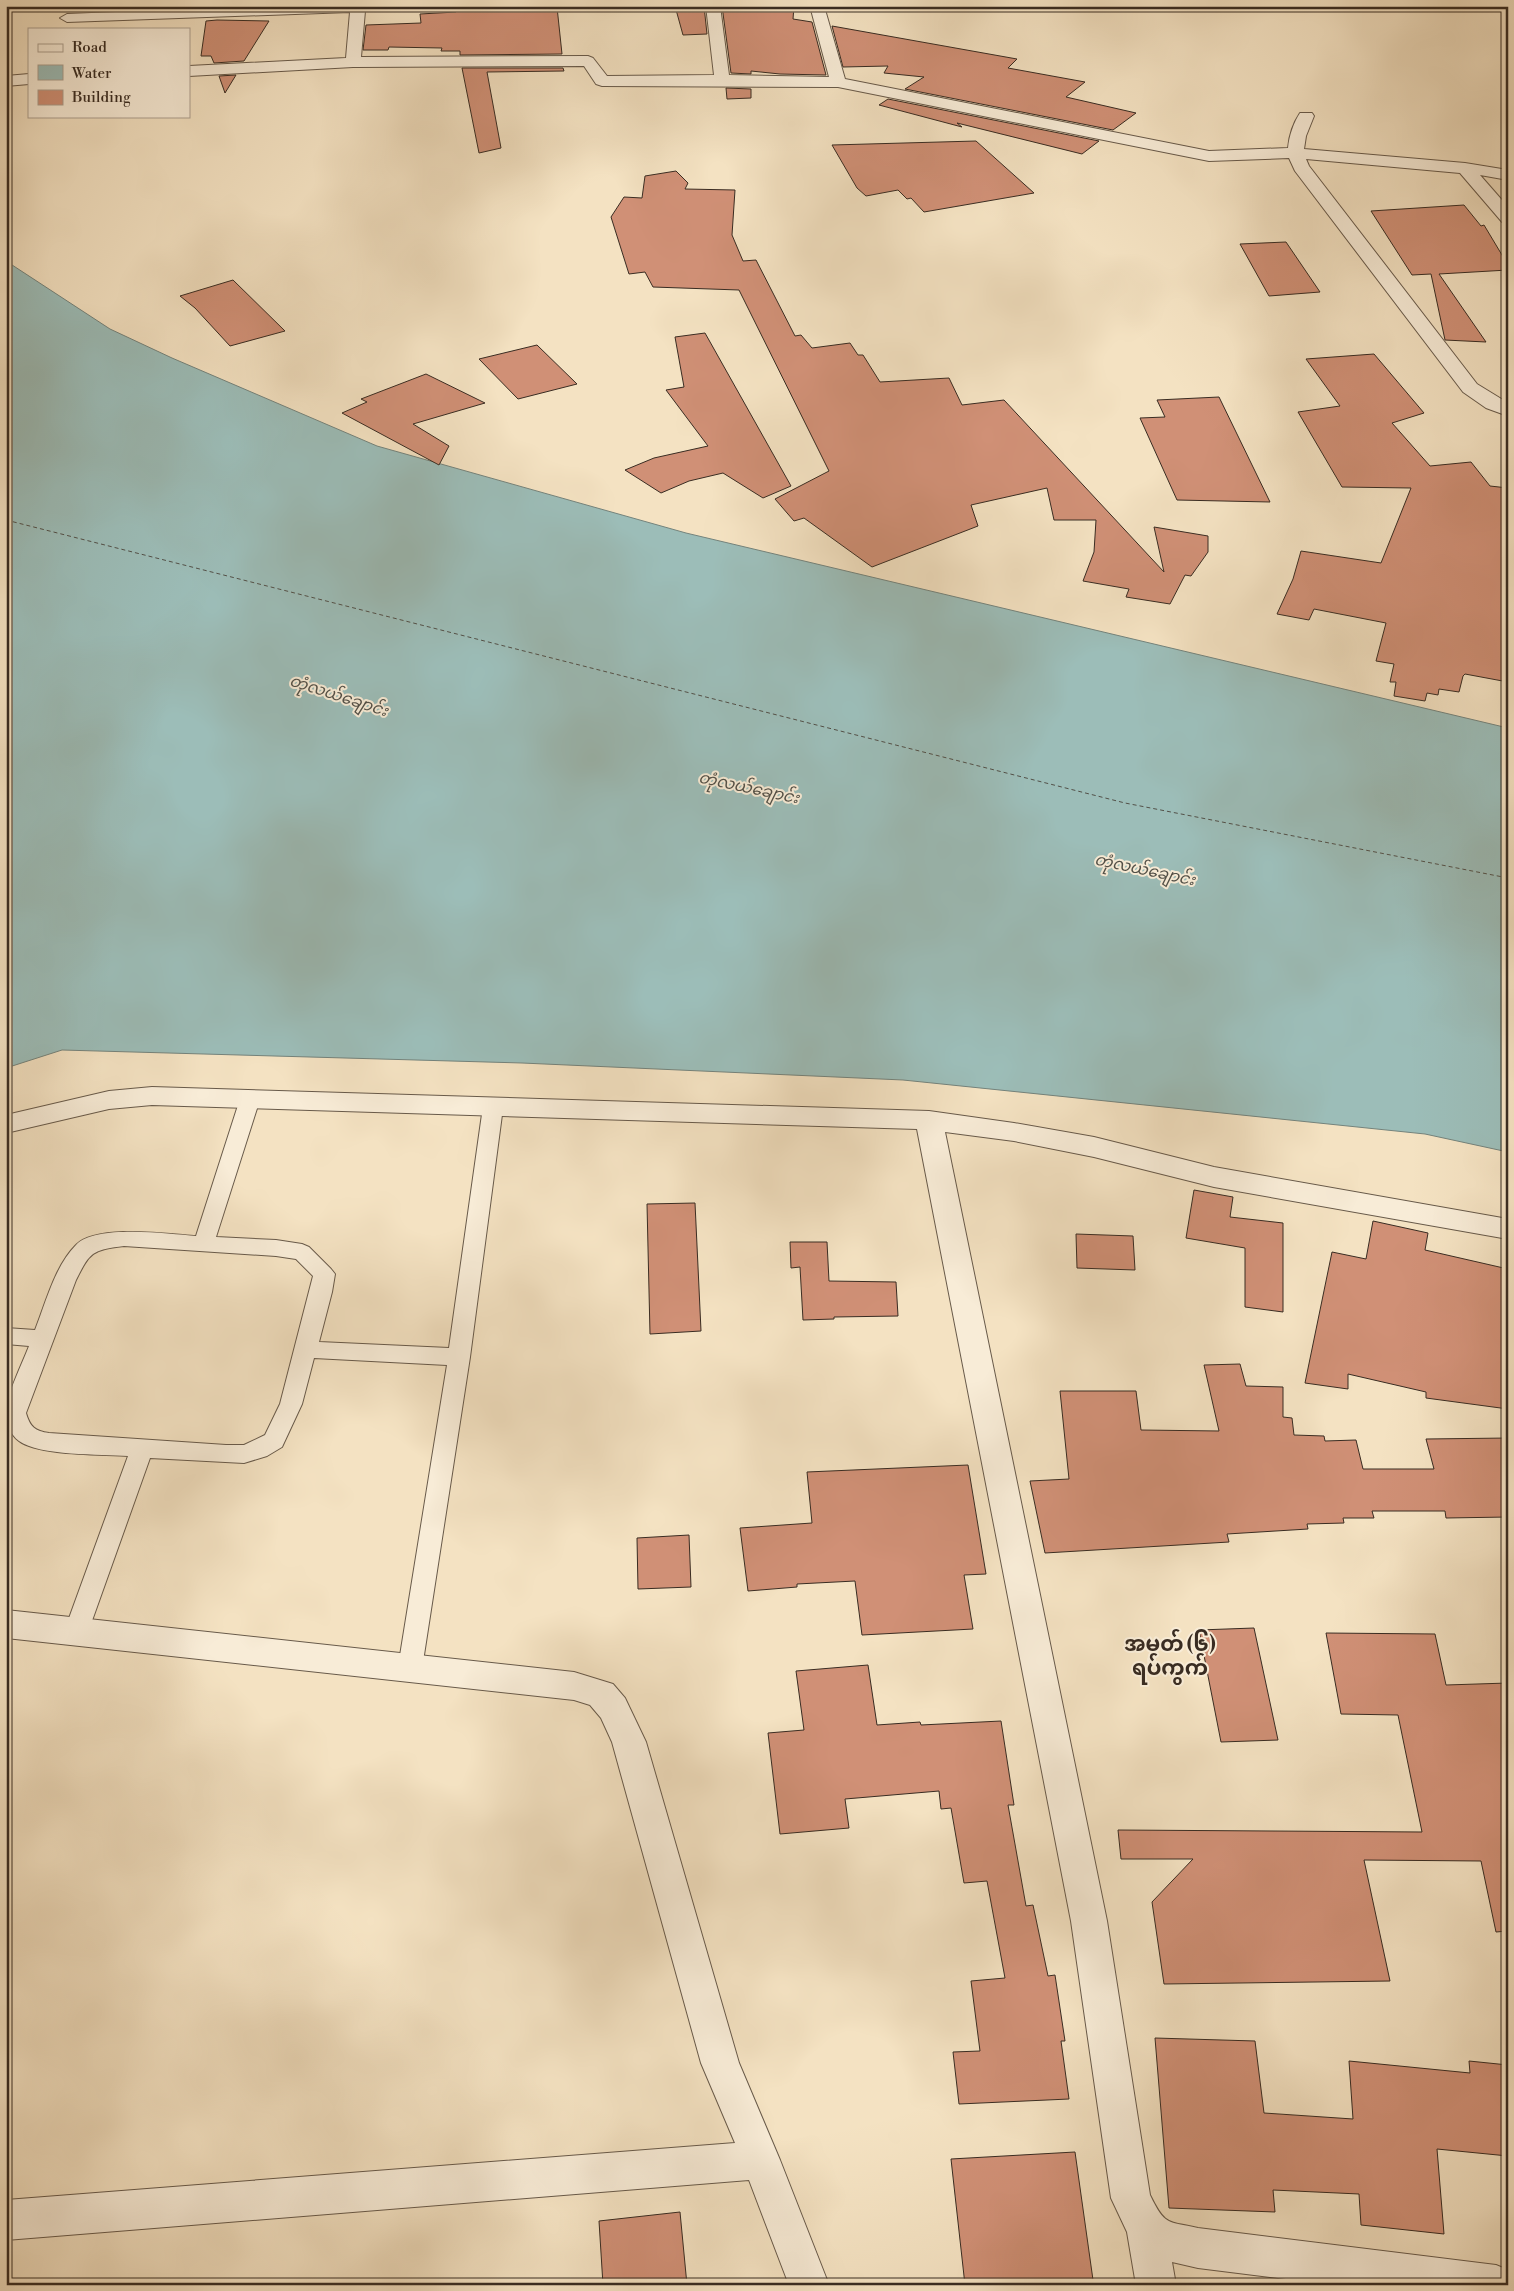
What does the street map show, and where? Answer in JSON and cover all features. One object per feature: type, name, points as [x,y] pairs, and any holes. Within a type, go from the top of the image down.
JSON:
[{"type":"street","points":[[67,18],[384,6]]},
{"type":"street","points":[[713,6],[722,80]]},
{"type":"street","points":[[817,6],[838,82]]},
{"type":"street","points":[[353,62],[358,7]]},
{"type":"street","points":[[190,71],[353,62],[588,61],[602,81],[722,80],[838,82],[1209,156],[1295,153],[1465,168],[1508,175]]},
{"type":"street","points":[[6,80],[28,79]]},
{"type":"street","points":[[1306,116],[1295,144],[1295,153],[1301,167],[1470,388],[1493,404],[1508,410]]},
{"type":"street","points":[[1465,168],[1508,218]]},
{"type":"street","points":[[6,1124],[109,1100],[152,1096],[929,1120],[1014,1132],[1094,1147],[1214,1177],[1508,1229]]},
{"type":"street","points":[[929,1120],[1089,1921],[1131,2198],[1146,2230],[1156,2285]]},
{"type":"street","points":[[6,1624],[574,1686],[602,1694],[613,1708],[629,1742],[720,2063],[762,2160],[809,2285]]},
{"type":"street","points":[[6,2220],[762,2160]]},
{"type":"street","points":[[1146,2230],[1160,2239],[1198,2248],[1496,2285]]},
{"type":"lane","points":[[203,1245],[250,1099]]},
{"type":"lane","points":[[410,1668],[459,1357],[493,1107]]},
{"type":"lane","points":[[124,1239],[276,1248],[302,1252],[324,1274],[291,1404],[274,1441],[259,1450],[244,1454],[141,1450],[49,1442],[30,1438],[22,1432],[15,1413],[44,1339],[65,1280],[76,1258],[85,1248],[99,1242],[124,1239]]},
{"type":"lane","points":[[6,1336],[44,1339]]},
{"type":"lane","points":[[306,1349],[459,1357]]},
{"type":"lane","points":[[76,1632],[141,1450]]},
{"type":"water","name":"တုံလယ်ချောင်း","points":[[6,261],[110,329],[172,358],[377,446],[686,533],[1508,728],[1508,1152],[1425,1134],[903,1080],[522,1063],[62,1050],[6,1068]]},
{"type":"building","points":[[456,6],[476,6],[477,11],[557,7],[562,54],[460,55],[460,51],[441,51],[442,48],[389,47],[388,50],[363,50],[366,25],[421,23],[420,14],[456,12]]},
{"type":"building","points":[[675,6],[704,6],[707,34],[683,35]]},
{"type":"building","points":[[722,6],[794,6],[793,19],[812,22],[826,75],[751,71],[751,74],[731,73]]},
{"type":"building","points":[[206,21],[269,21],[244,61],[214,63],[211,56],[201,56]]},
{"type":"building","points":[[832,26],[1017,59],[1008,68],[1085,82],[1066,97],[1136,113],[1113,130],[905,89],[924,77],[884,73],[888,66],[843,67]]},
{"type":"building","points":[[462,68],[563,68],[564,71],[487,72],[501,148],[479,153]]},
{"type":"building","points":[[236,75],[225,93],[219,76]]},
{"type":"building","points":[[726,88],[751,89],[751,98],[727,99]]},
{"type":"building","points":[[888,99],[1099,141],[1082,154],[957,123],[962,127],[879,105]]},
{"type":"building","points":[[976,141],[1034,193],[924,212],[911,198],[907,199],[898,190],[866,196],[857,188],[832,145]]},
{"type":"building","points":[[676,171],[688,183],[685,189],[735,190],[732,235],[743,261],[756,260],[795,336],[801,335],[812,348],[850,343],[858,355],[863,355],[880,382],[949,378],[962,405],[1004,400],[1164,572],[1154,527],[1208,536],[1208,552],[1191,576],[1185,575],[1170,604],[1126,597],[1129,589],[1083,581],[1094,552],[1096,520],[1054,520],[1047,488],[971,505],[978,526],[872,567],[804,518],[794,521],[775,499],[829,471],[739,290],[653,287],[645,272],[629,274],[611,217],[624,197],[642,198],[645,176]]},
{"type":"building","points":[[1464,205],[1481,226],[1484,225],[1508,265],[1508,270],[1439,274],[1486,342],[1445,340],[1431,274],[1412,275],[1371,211]]},
{"type":"building","points":[[1286,242],[1320,292],[1269,296],[1240,244]]},
{"type":"building","points":[[233,280],[285,331],[230,346],[195,308],[180,296]]},
{"type":"building","points":[[705,333],[791,486],[763,498],[723,473],[689,481],[661,493],[625,470],[654,458],[708,446],[666,390],[684,387],[675,337]]},
{"type":"building","points":[[537,345],[577,384],[518,399],[479,359]]},
{"type":"building","points":[[1374,354],[1424,413],[1392,423],[1430,466],[1471,462],[1490,486],[1508,488],[1508,682],[1465,674],[1459,692],[1439,689],[1438,695],[1427,693],[1425,701],[1394,696],[1396,682],[1390,682],[1394,664],[1376,661],[1386,623],[1314,609],[1309,620],[1277,614],[1293,579],[1301,551],[1381,563],[1411,488],[1342,487],[1298,412],[1340,406],[1306,359]]},
{"type":"building","points":[[426,374],[485,403],[413,424],[449,446],[439,465],[342,413],[367,402],[361,399]]},
{"type":"building","points":[[1219,397],[1270,502],[1177,500],[1140,418],[1165,417],[1157,400]]},
{"type":"building","points":[[1194,1190],[1233,1197],[1230,1217],[1283,1223],[1283,1312],[1245,1307],[1245,1248],[1186,1238]]},
{"type":"building","points":[[695,1203],[701,1331],[650,1334],[647,1204]]},
{"type":"building","points":[[1373,1221],[1428,1233],[1425,1250],[1508,1269],[1508,1409],[1426,1398],[1426,1392],[1348,1374],[1348,1389],[1305,1383],[1332,1252],[1366,1259]]},
{"type":"building","points":[[1076,1234],[1133,1236],[1135,1270],[1077,1268]]},
{"type":"building","points":[[790,1242],[827,1242],[829,1281],[896,1282],[898,1316],[834,1317],[834,1319],[803,1320],[800,1267],[791,1268]]},
{"type":"building","points":[[1240,1364],[1246,1386],[1283,1387],[1283,1417],[1292,1418],[1294,1435],[1324,1436],[1325,1441],[1356,1440],[1363,1469],[1434,1469],[1426,1439],[1508,1438],[1508,1517],[1446,1518],[1445,1511],[1372,1511],[1374,1518],[1343,1518],[1344,1523],[1307,1524],[1308,1529],[1227,1534],[1229,1542],[1045,1553],[1030,1481],[1069,1479],[1060,1391],[1136,1391],[1141,1430],[1219,1431],[1204,1365]]},
{"type":"building","points":[[968,1465],[986,1574],[964,1575],[973,1629],[862,1635],[855,1581],[797,1584],[797,1587],[748,1591],[740,1528],[812,1523],[807,1472]]},
{"type":"building","points":[[689,1535],[691,1587],[638,1589],[637,1538]]},
{"type":"building","points":[[1254,1628],[1278,1740],[1221,1742],[1199,1630]]},
{"type":"building","points":[[1326,1633],[1435,1634],[1446,1685],[1508,1683],[1508,1931],[1496,1932],[1481,1861],[1364,1860],[1390,1981],[1164,1984],[1152,1902],[1193,1859],[1121,1859],[1118,1830],[1422,1832],[1398,1715],[1341,1714]]},
{"type":"building","points":[[868,1665],[877,1725],[920,1722],[921,1725],[1001,1721],[1014,1805],[1008,1805],[1026,1906],[1033,1905],[1048,1976],[1055,1975],[1065,2041],[1061,2041],[1069,2099],[959,2104],[953,2052],[980,2051],[971,1981],[1005,1978],[987,1881],[964,1883],[951,1808],[941,1809],[939,1791],[845,1799],[849,1828],[780,1834],[768,1733],[804,1730],[796,1671]]},
{"type":"building","points":[[1155,2038],[1255,2041],[1264,2113],[1353,2119],[1349,2061],[1470,2073],[1469,2061],[1508,2065],[1508,2156],[1437,2149],[1444,2234],[1361,2225],[1359,2194],[1273,2190],[1275,2212],[1169,2208]]},
{"type":"building","points":[[1075,2152],[1093,2280],[965,2285],[951,2159]]},
{"type":"building","points":[[680,2212],[687,2285],[603,2285],[599,2221]]},
{"type":"ferry route","points":[[6,520],[1125,803],[1508,878]]},
{"type":"district","name":"အမှတ် (၆) ရပ်ကွက်","points":[[1170,1656]]}]
